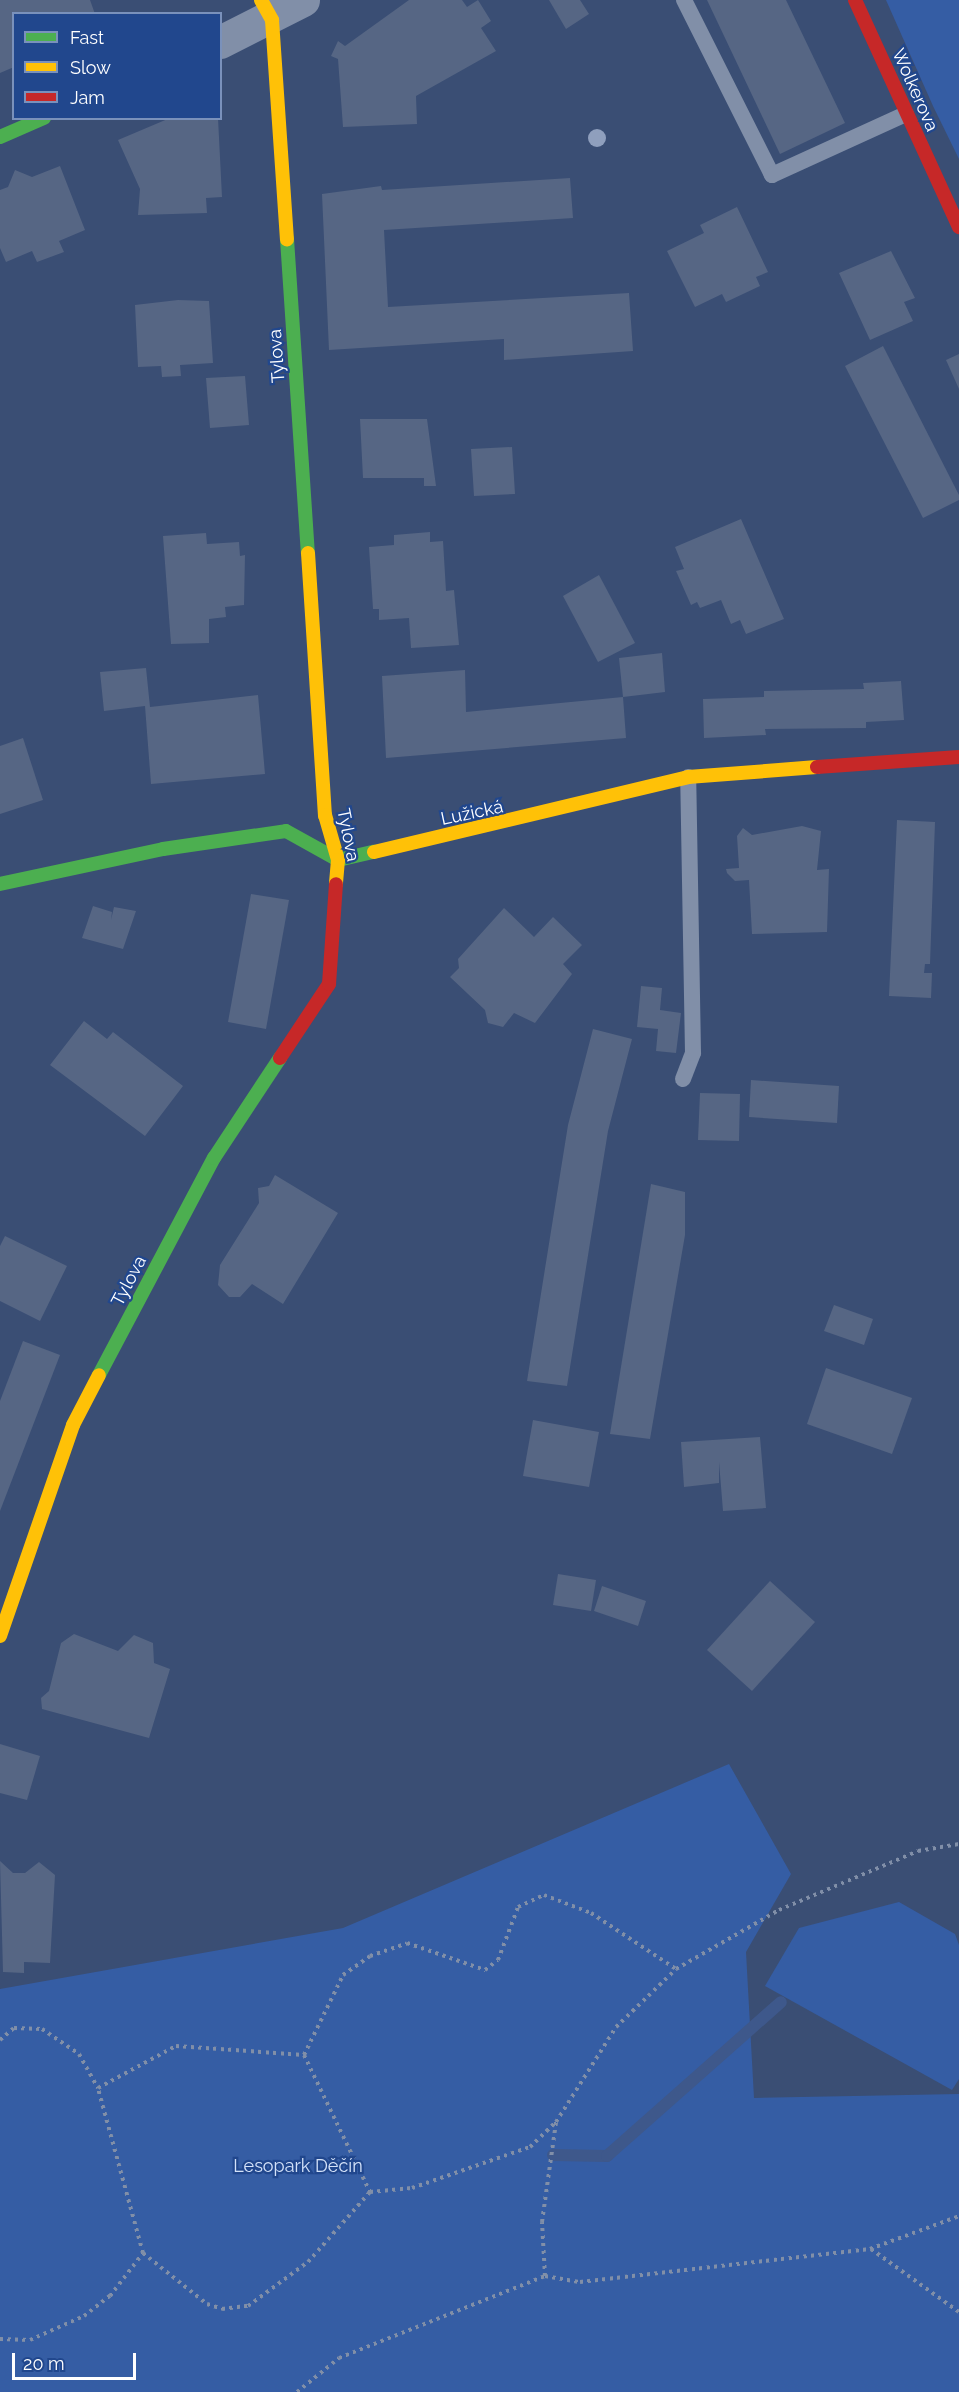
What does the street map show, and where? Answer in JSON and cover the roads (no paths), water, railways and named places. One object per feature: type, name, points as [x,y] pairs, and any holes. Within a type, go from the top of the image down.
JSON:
[{"type":"street","points":[[222,41],[267,10],[303,0]]},
{"type":"street","name":"Wolkerova","points":[[855,0],[959,227]]},
{"type":"street","name":"Tylova","points":[[0,1636],[7,1610],[73,1425],[214,1158],[329,984],[338,860],[325,815],[267,10]]},
{"type":"street","points":[[0,137],[39,120]]},
{"type":"street","name":"Lužická","points":[[338,860],[688,777],[959,757]]},
{"type":"street","points":[[0,884],[163,849],[286,831],[338,860]]},
{"type":"lane","points":[[684,0],[772,175],[906,114]]},
{"type":"lane","points":[[683,1079],[693,1053],[688,777]]},
{"type":"waterway","points":[[553,2155],[607,2156],[781,2002]]},
{"type":"park label","name":"Lesopark Děčín","points":[[298,2166]]}]
